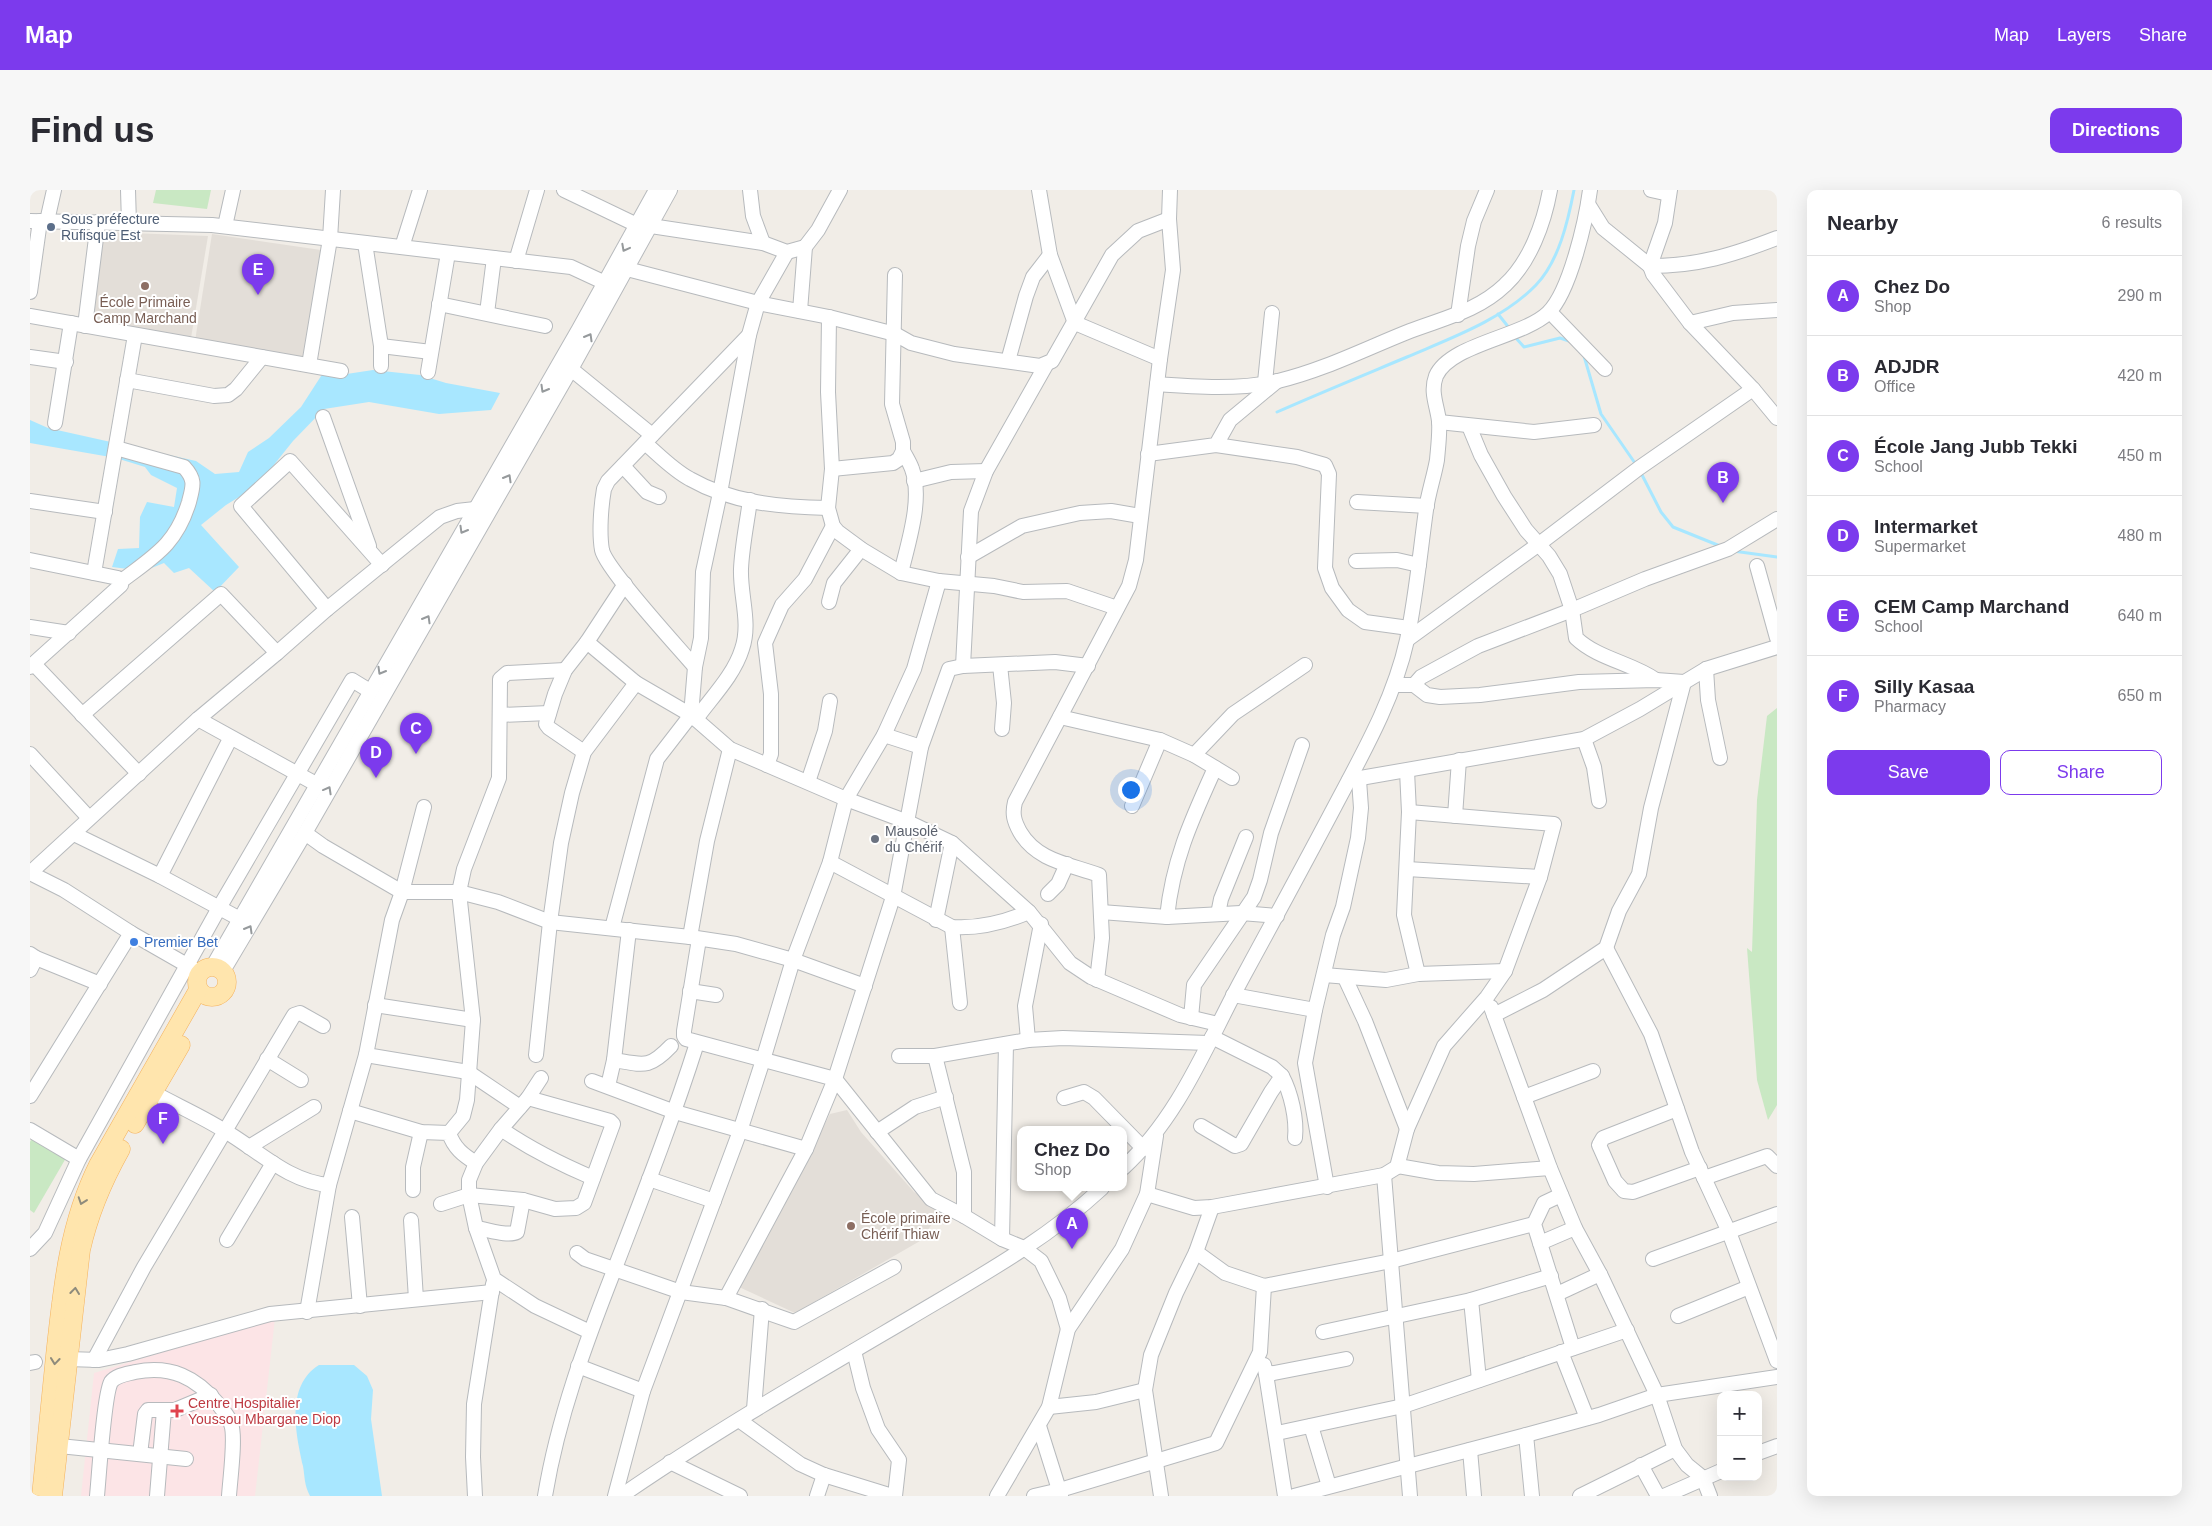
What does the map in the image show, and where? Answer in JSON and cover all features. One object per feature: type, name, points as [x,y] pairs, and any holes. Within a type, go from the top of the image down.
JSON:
[{"type":"main road","points":[[40,1496],[53,1446],[68,1359],[77,1272],[86,1228],[107,1174],[154,1094],[205,977]]},
{"type":"main road","points":[[53,1496],[53,1446],[61,1298],[75,1220],[87,1186],[98,1165],[205,977]]},
{"type":"street","points":[[30,292],[39,221],[54,190]]},
{"type":"street","points":[[128,190],[129,223]]},
{"type":"street","points":[[225,226],[233,190]]},
{"type":"street","points":[[309,365],[330,238],[333,190]]},
{"type":"street","points":[[402,247],[420,190]]},
{"type":"street","points":[[516,261],[538,190]]},
{"type":"street","points":[[564,190],[644,226],[763,243],[787,252],[805,247]]},
{"type":"street","points":[[30,1249],[45,1233],[79,1159],[305,833],[571,369],[611,286],[628,269],[656,190]]},
{"type":"street","points":[[205,977],[475,509],[611,286],[644,226],[670,190]]},
{"type":"street","points":[[750,190],[753,216],[763,243]]},
{"type":"street","points":[[800,311],[805,247],[818,230],[840,190]]},
{"type":"street","points":[[1039,190],[1050,255],[1075,323],[1160,359]]},
{"type":"street","points":[[1097,980],[1102,938],[1099,875],[1043,856],[1034,850],[1026,842],[1015,823],[1012,812],[1015,802],[1129,586],[1136,560],[1160,359],[1173,270],[1169,220],[1170,190]]},
{"type":"street","points":[[1458,315],[1468,246],[1474,221],[1487,190]]},
{"type":"street","points":[[1157,384],[1214,388],[1271,382],[1308,371],[1412,330],[1458,315],[1484,302],[1506,284],[1523,263],[1537,235],[1550,190]]},
{"type":"street","points":[[1650,266],[1665,223],[1669,192],[1651,190]]},
{"type":"street","points":[[1589,197],[1603,228],[1650,266],[1663,290],[1690,323],[1753,389],[1777,418]]},
{"type":"street","points":[[1127,1164],[1144,1149],[1184,1090],[1233,995],[1354,780],[1395,685],[1408,633],[1427,506],[1437,461],[1439,422],[1433,388],[1443,365],[1476,346],[1536,321],[1550,312],[1570,274],[1589,197]]},
{"type":"street","points":[[628,269],[758,303],[828,317],[895,334],[911,343],[954,354],[1040,366],[1052,362],[1112,255],[1138,231],[1169,220]]},
{"type":"street","points":[[39,221],[225,226],[570,267],[611,286]]},
{"type":"street","points":[[85,326],[98,222]]},
{"type":"street","points":[[1650,266],[1695,264],[1721,259],[1777,238]]},
{"type":"street","points":[[365,243],[381,346],[381,366]]},
{"type":"street","points":[[694,717],[695,667],[701,638],[703,572],[720,493],[749,335],[758,303],[787,252]]},
{"type":"street","points":[[428,372],[448,253]]},
{"type":"street","points":[[1008,361],[1026,296],[1034,277],[1050,255]]},
{"type":"street","points":[[488,313],[494,258]]},
{"type":"street","points":[[895,275],[892,404],[903,442],[903,451],[912,469],[915,495],[911,531],[901,573]]},
{"type":"street","points":[[439,304],[545,326]]},
{"type":"street","points":[[1690,323],[1733,313],[1777,310]]},
{"type":"street","points":[[1550,312],[1605,368]]},
{"type":"street","points":[[1216,446],[1230,420],[1271,382],[1272,313]]},
{"type":"street","points":[[30,316],[342,371]]},
{"type":"street","points":[[828,317],[828,392],[832,469],[828,508],[832,526],[861,549],[901,573],[939,581],[966,585],[994,586],[1023,592],[1067,591],[1116,608]]},
{"type":"street","points":[[55,424],[66,362],[70,323]]},
{"type":"street","points":[[94,573],[135,334]]},
{"type":"street","points":[[695,667],[625,584],[602,550],[604,489],[648,439],[749,335]]},
{"type":"street","points":[[381,346],[431,352]]},
{"type":"street","points":[[30,357],[66,362]]},
{"type":"street","points":[[127,380],[214,396],[228,395],[236,389],[262,357]]},
{"type":"street","points":[[963,666],[971,511],[986,471],[1046,365]]},
{"type":"street","points":[[571,369],[689,478],[720,493],[776,506],[828,508]]},
{"type":"street","points":[[1148,454],[1216,446],[1297,457],[1325,465],[1330,474],[1325,568],[1332,588],[1348,610],[1365,622],[1408,633],[1539,544],[1639,468],[1753,389]]},
{"type":"street","points":[[323,416],[371,553]]},
{"type":"street","points":[[1439,422],[1534,432],[1594,425]]},
{"type":"street","points":[[1469,426],[1481,456],[1504,496],[1526,530],[1539,544],[1560,574],[1572,610],[1575,635],[1578,640],[1612,659],[1642,670],[1656,680]]},
{"type":"street","points":[[116,448],[184,467],[192,475],[194,485],[184,517],[173,538],[160,552],[120,582],[120,587],[32,666],[139,774]]},
{"type":"street","points":[[832,469],[893,463],[899,459],[903,451]]},
{"type":"street","points":[[327,608],[241,506],[290,461],[382,565]]},
{"type":"street","points":[[623,466],[647,492],[659,497]]},
{"type":"street","points":[[914,482],[951,472],[986,471]]},
{"type":"street","points":[[612,928],[657,759],[736,665],[743,647],[745,606],[741,587],[741,568],[750,500]]},
{"type":"street","points":[[30,501],[104,512]]},
{"type":"street","points":[[1356,502],[1427,506]]},
{"type":"street","points":[[205,977],[64,890],[30,873],[198,720],[327,608],[440,517],[457,511],[475,509]]},
{"type":"street","points":[[968,557],[1022,526],[1080,512],[1111,511],[1140,516]]},
{"type":"street","points":[[1414,685],[1421,677],[1478,646],[1728,549],[1777,519]]},
{"type":"street","points":[[767,765],[771,754],[771,694],[765,643],[782,605],[805,579],[832,526]]},
{"type":"street","points":[[829,602],[834,583],[861,549]]},
{"type":"street","points":[[30,560],[118,578],[120,582]]},
{"type":"street","points":[[1356,562],[1397,560],[1419,565]]},
{"type":"street","points":[[1757,566],[1777,638]]},
{"type":"street","points":[[615,1496],[643,1391],[740,1131],[764,1060],[793,960],[830,862],[846,799],[884,735],[914,669],[939,581]]},
{"type":"street","points":[[584,752],[548,728],[546,724],[565,670],[588,642],[625,584]]},
{"type":"street","points":[[82,716],[221,594],[277,653]]},
{"type":"street","points":[[30,627],[69,633]]},
{"type":"street","points":[[588,642],[636,683],[694,717],[730,749],[846,799],[908,822],[952,843],[1041,924],[1070,963],[1097,980],[1191,1018],[1218,1024]]},
{"type":"street","points":[[1354,780],[1459,760],[1559,745],[1584,739],[1640,709],[1706,669],[1777,647]]},
{"type":"street","points":[[726,1298],[806,1149],[834,1079],[893,897],[921,747],[950,669],[963,666],[1055,662],[1088,666]]},
{"type":"street","points":[[1000,665],[1004,703],[1002,729]]},
{"type":"street","points":[[1194,755],[1233,714],[1305,666]]},
{"type":"street","points":[[1706,669],[1708,700],[1720,758]]},
{"type":"street","points":[[449,1133],[463,1116],[467,1100],[473,1020],[459,892],[464,869],[499,778],[499,683],[504,674],[565,670]]},
{"type":"street","points":[[205,977],[219,908],[296,773],[352,680],[370,691]]},
{"type":"street","points":[[1395,685],[1414,685],[1427,695],[1440,697],[1480,695],[1580,682],[1656,680],[1684,682]]},
{"type":"street","points":[[1494,1015],[1543,990],[1606,948],[1619,912],[1639,874],[1651,808],[1684,682]]},
{"type":"street","points":[[536,1054],[550,922],[561,843],[584,752],[636,683]]},
{"type":"street","points":[[808,782],[825,731],[830,702]]},
{"type":"street","points":[[500,715],[549,713]]},
{"type":"street","points":[[1060,717],[1160,740],[1194,755],[1232,778]]},
{"type":"street","points":[[198,720],[316,784]]},
{"type":"street","points":[[884,735],[921,747]]},
{"type":"street","points":[[160,876],[230,739]]},
{"type":"street","points":[[1584,739],[1594,767],[1599,801]]},
{"type":"street","points":[[1132,806],[1160,740]]},
{"type":"street","points":[[1191,1018],[1194,985],[1240,913],[1254,896],[1260,880],[1271,833],[1302,745]]},
{"type":"street","points":[[730,749],[707,841],[694,938],[684,1036],[686,1039],[698,1043],[834,1079],[930,1200],[964,1216],[1002,1239],[1024,1248],[1041,1261],[1059,1298],[1068,1329]]},
{"type":"street","points":[[30,755],[89,818]]},
{"type":"street","points":[[1455,816],[1459,760]]},
{"type":"street","points":[[1167,917],[1170,890],[1181,846],[1215,768]]},
{"type":"street","points":[[1407,771],[1409,812],[1404,915],[1418,974]]},
{"type":"street","points":[[1327,1187],[1305,1063],[1315,1010],[1333,935],[1343,907],[1358,838],[1361,808],[1354,780]]},
{"type":"street","points":[[307,1312],[329,1185],[366,1055],[392,920],[402,892],[424,808]]},
{"type":"street","points":[[1398,1166],[1407,1129],[1444,1046],[1487,996],[1505,971],[1540,877],[1553,834],[1554,823],[1409,812]]},
{"type":"street","points":[[305,833],[323,846],[402,892],[459,892],[498,902],[550,922],[736,944],[793,960],[865,986]]},
{"type":"street","points":[[74,834],[160,876],[240,919]]},
{"type":"street","points":[[1218,914],[1221,899],[1246,837]]},
{"type":"street","points":[[936,920],[952,843]]},
{"type":"street","points":[[830,862],[952,927],[972,928],[1010,920],[1029,912]]},
{"type":"street","points":[[1048,894],[1058,884],[1067,864]]},
{"type":"street","points":[[1406,869],[1540,877]]},
{"type":"street","points":[[1101,912],[1167,917],[1240,913],[1277,916]]},
{"type":"street","points":[[1028,1040],[1025,1006],[1041,924]]},
{"type":"street","points":[[952,927],[960,1003]]},
{"type":"street","points":[[608,1086],[614,1060],[629,930]]},
{"type":"street","points":[[30,1096],[131,933]]},
{"type":"street","points":[[1606,948],[1651,1034],[1692,1152],[1729,1232],[1777,1362]]},
{"type":"street","points":[[32,961],[100,984]]},
{"type":"street","points":[[1324,975],[1386,980],[1418,974],[1505,971]]},
{"type":"street","points":[[1345,978],[1365,1021],[1407,1129]]},
{"type":"street","points":[[690,990],[716,995]]},
{"type":"street","points":[[1233,995],[1315,1010]]},
{"type":"street","points":[[1487,996],[1550,1168],[1575,1228],[1627,1330],[1656,1395],[1675,1449],[1687,1465],[1704,1478],[1710,1496]]},
{"type":"street","points":[[375,1005],[473,1020]]},
{"type":"street","points":[[94,1360],[144,1267],[267,1059],[296,1014],[300,1013],[323,1026]]},
{"type":"street","points":[[899,1056],[935,1056],[1028,1040],[1063,1038],[1210,1040],[1272,1068],[1282,1076],[1289,1094],[1295,1138]]},
{"type":"street","points":[[545,1496],[559,1430],[578,1366],[675,1112],[698,1043]]},
{"type":"street","points":[[1002,1239],[1006,1044]]},
{"type":"street","points":[[614,1060],[640,1064],[648,1063],[657,1060],[671,1046]]},
{"type":"street","points":[[366,1055],[468,1072],[524,1103],[610,1121],[613,1124],[584,1203],[580,1206],[555,1209],[524,1200],[468,1195],[441,1204]]},
{"type":"street","points":[[935,1056],[964,1172],[964,1216]]},
{"type":"street","points":[[267,1059],[301,1080]]},
{"type":"street","points":[[1524,1097],[1593,1071]]},
{"type":"street","points":[[1201,1126],[1235,1146],[1240,1144],[1282,1076]]},
{"type":"street","points":[[475,1496],[473,1457],[474,1404],[493,1285],[468,1195],[469,1180],[476,1163],[500,1129],[524,1103],[541,1078]]},
{"type":"street","points":[[592,1081],[675,1112],[806,1149]]},
{"type":"street","points":[[1064,1098],[1084,1092],[1094,1098],[1121,1126]]},
{"type":"street","points":[[154,1094],[225,1130],[273,1163],[312,1184],[329,1185]]},
{"type":"street","points":[[877,1132],[915,1107],[946,1097]]},
{"type":"street","points":[[249,1147],[314,1107]]},
{"type":"street","points":[[1677,1109],[1602,1138],[1599,1145],[1615,1181],[1624,1191],[1633,1192],[1767,1156],[1777,1166]]},
{"type":"street","points":[[350,1111],[421,1132],[449,1133]]},
{"type":"street","points":[[500,1129],[530,1148],[593,1178]]},
{"type":"street","points":[[30,1130],[79,1159]]},
{"type":"street","points":[[413,1190],[413,1167],[421,1132]]},
{"type":"street","points":[[1127,1132],[1144,1149]]},
{"type":"street","points":[[996,1496],[1049,1407],[1068,1329],[1122,1249],[1147,1194],[1156,1132]]},
{"type":"street","points":[[449,1133],[461,1154],[476,1163]]},
{"type":"street","points":[[227,1240],[273,1163]]},
{"type":"street","points":[[1147,1194],[1194,1208],[1212,1207],[1384,1175],[1398,1166],[1438,1173],[1474,1174],[1550,1168]]},
{"type":"street","points":[[1384,1175],[1410,1496]]},
{"type":"street","points":[[649,1179],[714,1201]]},
{"type":"street","points":[[621,1496],[670,1462],[754,1409],[854,1351],[1049,1232],[1094,1191]]},
{"type":"street","points":[[1561,1195],[1544,1203],[1534,1224],[1557,1294],[1567,1350],[1587,1418]]},
{"type":"street","points":[[476,1228],[495,1230],[508,1234],[517,1232],[524,1200]]},
{"type":"street","points":[[1160,1496],[1145,1390],[1151,1355],[1176,1293],[1196,1252],[1212,1207]]},
{"type":"street","points":[[1653,1260],[1777,1214]]},
{"type":"street","points":[[352,1217],[360,1306]]},
{"type":"street","points":[[412,1220],[416,1299]]},
{"type":"street","points":[[1196,1252],[1225,1273],[1264,1286],[1390,1261],[1534,1224]]},
{"type":"street","points":[[1540,1243],[1575,1228]]},
{"type":"street","points":[[577,1253],[585,1259],[681,1292],[726,1298],[762,1309],[794,1322],[894,1267]]},
{"type":"street","points":[[1557,1294],[1600,1274]]},
{"type":"street","points":[[1323,1332],[1395,1318],[1471,1300],[1551,1276]]},
{"type":"street","points":[[68,1359],[94,1360],[151,1348],[270,1314],[307,1312],[416,1299],[493,1285],[590,1332]]},
{"type":"street","points":[[1264,1286],[1260,1352],[1277,1433],[1285,1496]]},
{"type":"street","points":[[1678,1316],[1749,1287]]},
{"type":"street","points":[[1471,1300],[1479,1380]]},
{"type":"street","points":[[754,1409],[762,1309]]},
{"type":"street","points":[[1277,1433],[1402,1406],[1627,1330]]},
{"type":"street","points":[[739,1420],[800,1464],[824,1475],[894,1496],[899,1460],[878,1429],[863,1388],[854,1351]]},
{"type":"street","points":[[1034,1496],[1060,1493],[1216,1443],[1260,1352]]},
{"type":"street","points":[[1266,1374],[1346,1359]]},
{"type":"street","points":[[578,1366],[643,1391]]},
{"type":"street","points":[[97,1496],[109,1388],[115,1378],[152,1369],[184,1376],[197,1382],[226,1414],[233,1428],[230,1496]]},
{"type":"street","points":[[1294,1496],[1587,1418],[1656,1395],[1777,1376]]},
{"type":"street","points":[[1049,1407],[1096,1402],[1145,1390]]},
{"type":"street","points":[[140,1454],[148,1410],[183,1408],[210,1395]]},
{"type":"street","points":[[157,1496],[164,1410]]},
{"type":"street","points":[[1039,1426],[1060,1493]]},
{"type":"street","points":[[1311,1426],[1329,1486]]},
{"type":"street","points":[[1526,1435],[1532,1496]]},
{"type":"street","points":[[53,1446],[186,1459]]},
{"type":"street","points":[[1762,1452],[1777,1446]]},
{"type":"street","points":[[1580,1496],[1675,1449]]},
{"type":"street","points":[[1470,1450],[1474,1496]]},
{"type":"street","points":[[670,1462],[740,1496]]},
{"type":"street","points":[[1641,1465],[1658,1496]]},
{"type":"street","points":[[1664,1496],[1717,1472]]},
{"type":"street","points":[[817,1496],[824,1475]]},
{"type":"shaded area","name":"École Primaire Camp Marchand","points":[[105,232],[208,236],[191,338],[87,321],[95,251]]},
{"type":"shaded area","points":[[212,234],[321,250],[304,357],[195,341]]},
{"type":"shaded area","name":"École primaire Chérif Thiaw","points":[[847,1110],[861,1132],[914,1192],[942,1210],[920,1241],[795,1313],[739,1287],[830,1114]]},
{"type":"shaded area","name":"Centre Hospitalier Youssou Mbargane Diop","points":[[275,1318],[255,1496],[81,1496],[94,1373]]},
{"type":"green space","points":[[156,190],[211,190],[207,209],[153,203]]},
{"type":"green space","points":[[1777,708],[1777,1105],[1768,1120],[1757,1080],[1747,948],[1752,952],[1757,800],[1767,716]]},
{"type":"green space","points":[[32,1138],[66,1158],[34,1213],[30,1210],[30,1142]]},
{"type":"water","points":[[373,370],[420,375],[446,383],[500,393],[491,410],[439,414],[369,402],[324,409],[293,441],[257,486],[226,505],[201,525],[239,567],[215,592],[189,568],[174,573],[164,563],[144,571],[112,567],[118,549],[139,548],[140,517],[147,502],[174,507],[177,488],[151,475],[145,467],[116,458],[30,443],[30,420],[48,428],[196,461],[215,474],[239,472],[248,452],[269,438],[301,407],[323,373],[340,375]]},
{"type":"water","points":[[319,1365],[354,1365],[367,1376],[373,1390],[371,1419],[382,1496],[310,1496],[298,1440],[296,1411],[301,1385],[308,1374]]},
{"type":"waterway","points":[[1277,412],[1458,335],[1508,308],[1536,285],[1551,264],[1557,253],[1569,215],[1574,190]]},
{"type":"waterway","points":[[1498,314],[1510,329]]},
{"type":"waterway","points":[[1515,337],[1524,347],[1560,338],[1572,342]]},
{"type":"waterway","points":[[1584,356],[1601,414],[1637,466]]},
{"type":"waterway","points":[[1640,471],[1661,512],[1673,527],[1720,546]]},
{"type":"waterway","points":[[1733,551],[1777,557]]},
{"type":"place","name":"Sous préfecture Rufisque Est","points":[[51,227]]},
{"type":"place","name":"École Primaire Camp Marchand","points":[[145,286]]},
{"type":"place","name":"CEM Camp Marchand","points":[[258,295]]},
{"type":"place","name":"ADJDR","points":[[1723,503]]},
{"type":"place","name":"École Jang Jubb Tekki","points":[[416,754]]},
{"type":"place","name":"Intermarket","points":[[376,778]]},
{"type":"place","name":"Mausolé du Chérif","points":[[875,839]]},
{"type":"place","name":"Premier Bet","points":[[134,942]]},
{"type":"place","name":"Silly Kasaa","points":[[163,1144]]},
{"type":"place","name":"École primaire Chérif Thiaw","points":[[851,1226]]},
{"type":"place","name":"Chez Do","points":[[1072,1249]]},
{"type":"place","name":"Centre Hospitalier Youssou Mbargane Diop","points":[[177,1411]]}]
